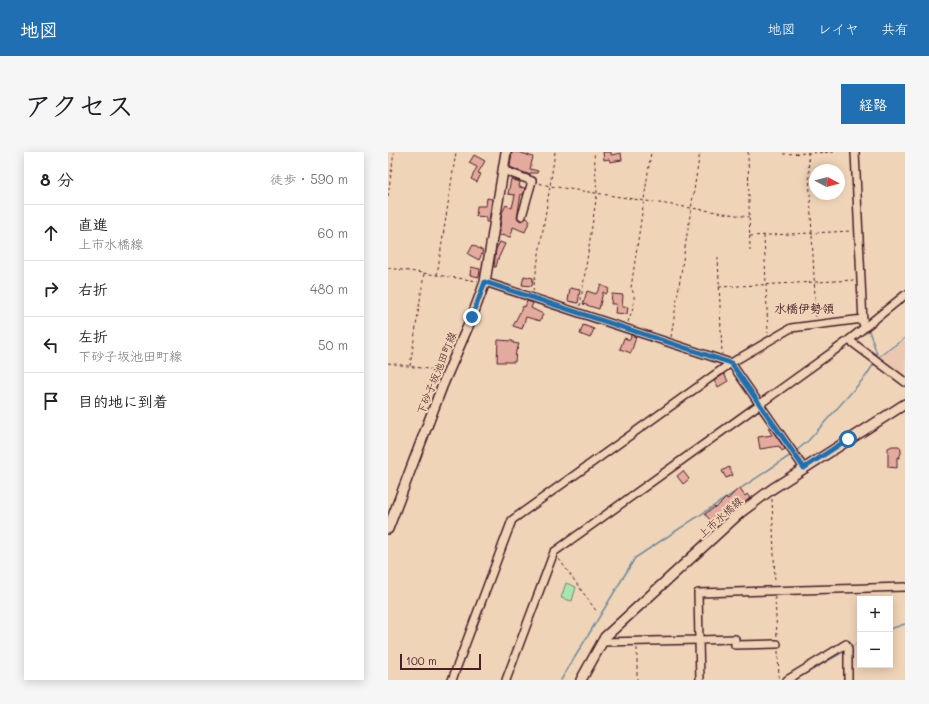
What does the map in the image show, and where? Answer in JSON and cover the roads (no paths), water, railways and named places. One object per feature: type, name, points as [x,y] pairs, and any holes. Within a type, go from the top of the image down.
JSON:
[{"type":"main road","name":"下砂子坂池田町線","points":[[388,530],[448,372],[472,317],[485,282],[506,152]]},
{"type":"main road","name":"上市水橋線","points":[[581,680],[602,642],[618,624],[740,513],[767,492],[905,404]]},
{"type":"street","points":[[855,152],[863,330]]},
{"type":"street","points":[[503,170],[532,181],[522,216]]},
{"type":"street","points":[[485,282],[731,363],[804,468]]},
{"type":"street","points":[[506,680],[554,552],[863,330],[905,295]]},
{"type":"street","points":[[452,680],[512,520],[731,363],[769,341],[792,328],[863,318]]},
{"type":"street","points":[[849,340],[905,382]]},
{"type":"street","points":[[700,680],[698,593],[905,587]]},
{"type":"street","points":[[602,642],[735,639],[735,645],[777,644]]},
{"type":"street","points":[[787,680],[846,644],[848,649],[848,680]]},
{"type":"waterway","points":[[868,328],[877,354]]},
{"type":"waterway","points":[[877,358],[905,338]]},
{"type":"waterway","points":[[796,451],[808,441],[866,376],[875,362]]},
{"type":"waterway","points":[[561,680],[635,558],[791,455]]},
{"type":"waterway","points":[[893,628],[905,624]]},
{"type":"waterway","points":[[850,648],[857,643]]},
{"type":"waterway","points":[[794,680],[845,651]]},
{"type":"district","name":"水橋伊勢領","points":[[804,308]]}]
